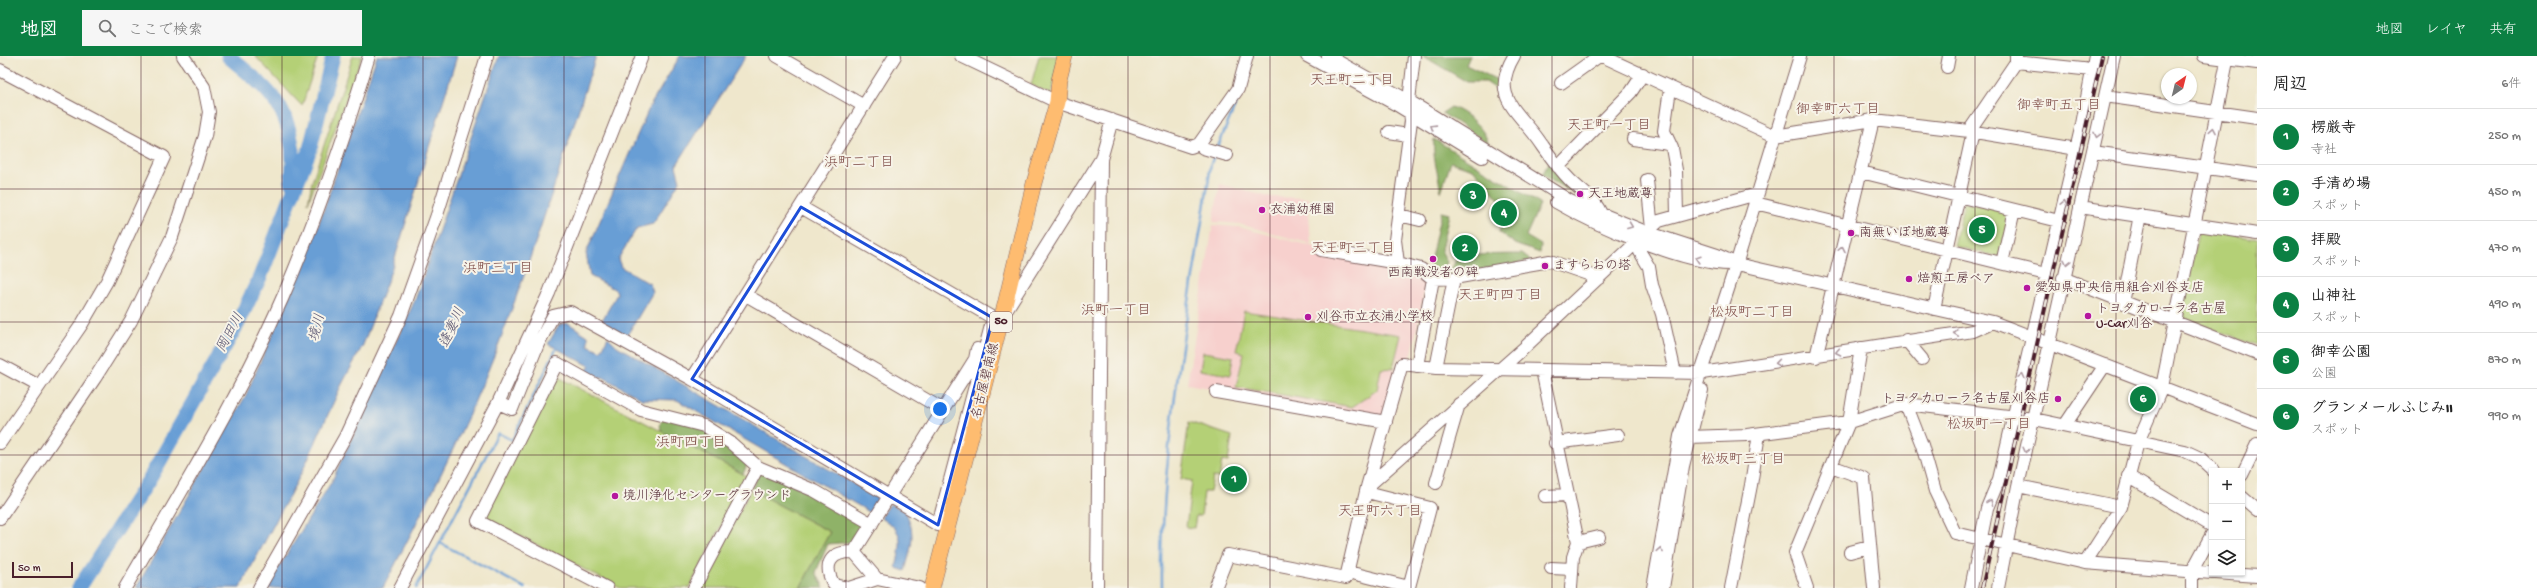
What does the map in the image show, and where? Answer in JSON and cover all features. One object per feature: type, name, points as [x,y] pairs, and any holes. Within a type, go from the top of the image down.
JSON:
[{"type":"main road","name":"名古屋碧南線","points":[[932,588],[1002,316],[1034,183],[1057,102],[1059,80],[1065,56]]},
{"type":"street","points":[[0,518],[123,333],[172,237],[205,136],[209,112],[204,87],[183,56]]},
{"type":"street","points":[[125,588],[200,461],[244,377],[293,272],[331,172],[369,56]]},
{"type":"street","points":[[259,588],[345,437],[401,316],[437,215],[488,56]]},
{"type":"street","points":[[400,588],[498,403],[522,345],[549,293],[642,56]]},
{"type":"street","points":[[777,56],[864,106]]},
{"type":"street","points":[[692,379],[895,56]]},
{"type":"street","points":[[960,56],[1057,102],[1191,147],[1199,144],[1238,89],[1247,56]]},
{"type":"street","points":[[1308,56],[1410,107],[1570,201],[1645,235],[1715,264],[1737,264],[1993,322],[2257,424]]},
{"type":"street","points":[[1328,56],[1574,213],[1645,235]]},
{"type":"street","points":[[1398,263],[1395,240],[1408,134],[1414,56]]},
{"type":"street","points":[[1514,56],[1506,73],[1504,85],[1507,98],[1515,113],[1537,137],[1546,153],[1558,167],[1594,200],[1602,216]]},
{"type":"street","points":[[1561,83],[1598,56]]},
{"type":"street","points":[[1602,56],[1643,74],[1670,89],[1775,136],[1873,120],[1971,131],[2076,149]]},
{"type":"street","points":[[1653,588],[1680,436],[1737,264],[1800,56]]},
{"type":"street","points":[[1971,588],[1982,540],[1987,508],[1999,479],[2076,149],[2095,56]]},
{"type":"street","points":[[1998,588],[2018,486],[2034,419],[2063,278],[2114,56]]},
{"type":"street","points":[[2204,56],[2257,63]]},
{"type":"street","points":[[2085,563],[2121,507],[2138,442],[2162,387],[2176,324],[2216,113],[2228,58]]},
{"type":"street","points":[[1934,309],[1960,197],[1971,131],[2016,59],[2092,70]]},
{"type":"street","points":[[0,70],[164,157],[107,281],[82,324],[0,444]]},
{"type":"street","points":[[1558,167],[1615,109],[1643,74]]},
{"type":"street","points":[[1670,89],[1664,131],[1676,170],[1677,214]]},
{"type":"street","points":[[2105,96],[2257,118]]},
{"type":"street","points":[[1097,588],[1101,159],[1112,120]]},
{"type":"street","points":[[1816,357],[1873,120]]},
{"type":"street","points":[[1389,132],[1408,134]]},
{"type":"street","points":[[1633,139],[1669,144]]},
{"type":"street","points":[[1199,144],[1220,153]]},
{"type":"street","points":[[2093,152],[2257,175]]},
{"type":"street","points":[[1002,316],[1101,159]]},
{"type":"street","points":[[1861,172],[2059,221]]},
{"type":"street","points":[[1647,180],[1645,235],[1640,252],[1649,267],[1662,314],[1675,373]]},
{"type":"street","points":[[1367,489],[1459,404],[1524,348],[1659,221],[1677,214],[1756,198],[1848,225],[2046,274]]},
{"type":"street","points":[[498,403],[512,409],[538,344],[553,316],[570,312],[692,379],[938,525],[993,318],[801,206]]},
{"type":"street","points":[[2080,207],[2257,234]]},
{"type":"street","points":[[2002,264],[2014,210]]},
{"type":"street","points":[[1399,215],[1420,220]]},
{"type":"street","points":[[2123,303],[2140,215]]},
{"type":"street","points":[[1321,250],[1398,263],[1421,269],[1433,279],[1454,278],[1550,260],[1599,278]]},
{"type":"street","points":[[1436,368],[1454,278]]},
{"type":"street","points":[[2063,278],[2176,324],[2257,354]]},
{"type":"street","points":[[1417,366],[1433,279]]},
{"type":"street","points":[[746,295],[942,409]]},
{"type":"street","points":[[854,552],[890,497],[942,409],[975,359],[985,314]]},
{"type":"street","points":[[1970,316],[1976,321],[1976,326],[1973,331]]},
{"type":"street","points":[[1215,588],[1228,555],[1346,578],[1367,489],[1402,364],[1436,368],[1702,373],[1816,357],[1906,340],[1973,331],[1993,322]]},
{"type":"street","points":[[1906,340],[1922,359]]},
{"type":"street","points":[[1807,588],[1795,553],[1849,422],[1861,348]]},
{"type":"street","points":[[607,588],[478,521],[557,363],[640,410],[704,426],[731,443],[758,467],[815,491],[872,524]]},
{"type":"street","points":[[0,365],[39,386]]},
{"type":"street","points":[[2065,425],[2105,365]]},
{"type":"street","points":[[1542,370],[1555,443],[1578,542],[1572,569],[1571,588]]},
{"type":"street","points":[[1663,588],[1689,437],[1703,385],[1702,373]]},
{"type":"street","points":[[1216,392],[1386,422]]},
{"type":"street","points":[[1436,483],[1459,404]]},
{"type":"street","points":[[1689,437],[1759,434],[1849,422],[1906,404],[2013,416],[2065,425],[2185,451],[2200,458],[2211,468]]},
{"type":"street","points":[[1906,404],[1922,445],[1935,491],[1955,533],[2085,563],[2209,573]]},
{"type":"street","points":[[1731,588],[1752,485],[1759,434]]},
{"type":"street","points":[[1555,443],[1618,435]]},
{"type":"street","points":[[2245,469],[2257,444]]},
{"type":"street","points":[[1831,466],[1864,478],[1869,547],[1874,588]]},
{"type":"street","points":[[694,588],[758,467]]},
{"type":"street","points":[[2128,476],[2209,524]]},
{"type":"street","points":[[2018,486],[2121,507]]},
{"type":"street","points":[[1348,572],[1409,588],[1430,508],[1367,489]]},
{"type":"street","points":[[1545,496],[1568,495]]},
{"type":"street","points":[[2245,499],[2255,504]]},
{"type":"street","points":[[1578,542],[1599,537]]},
{"type":"street","points":[[2192,588],[2192,571],[2209,540]]},
{"type":"street","points":[[1850,552],[1869,547]]},
{"type":"street","points":[[877,579],[854,552],[842,551],[833,557],[828,566],[829,576],[834,586],[849,588],[877,579],[920,588]]},
{"type":"street","points":[[1551,568],[1572,569]]},
{"type":"street","points":[[2245,575],[2257,576]]},
{"type":"highlighted area","points":[[801,207],[993,318],[938,525],[692,379]]},
{"type":"shaded area","name":"衣浦幼稚園","points":[[1220,184],[1269,197],[1308,198],[1311,244],[1239,224],[1213,222]]},
{"type":"shaded area","name":"刈谷市立衣浦小学校","points":[[1213,225],[1239,227],[1319,248],[1383,262],[1383,269],[1417,275],[1426,280],[1412,354],[1407,359],[1397,358],[1393,371],[1397,372],[1382,419],[1187,384]]},
{"type":"green space","points":[[255,56],[318,56],[302,106],[256,57]]},
{"type":"green space","points":[[353,56],[362,56],[308,203],[312,182]]},
{"type":"green space","points":[[1039,56],[1059,56],[1051,95],[1031,85]]},
{"type":"green space","points":[[1423,56],[1470,56],[1466,65],[1500,81],[1499,91],[1486,82],[1467,82]]},
{"type":"green space","points":[[1451,107],[1474,121],[1483,132],[1488,143],[1442,113]]},
{"type":"green space","points":[[1434,139],[1540,204],[1526,236],[1541,245],[1540,253],[1517,245],[1499,232],[1506,207],[1473,169],[1451,162],[1441,192],[1435,159]]},
{"type":"green space","points":[[1549,162],[1584,199],[1542,175]]},
{"type":"green space","points":[[1964,202],[2010,213],[2000,257],[1954,246]]},
{"type":"green space","points":[[1441,212],[1449,214],[1441,250],[1447,262],[1442,274],[1429,267]]},
{"type":"green space","points":[[2199,229],[2257,239],[2257,345],[2180,317]]},
{"type":"green space","points":[[1522,254],[1531,261],[1448,275],[1459,255]]},
{"type":"green space","points":[[1244,311],[1401,335],[1393,368],[1381,369],[1377,390],[1352,407],[1236,387],[1244,353],[1236,351]]},
{"type":"green space","points":[[1203,352],[1233,357],[1230,375],[1200,370]]},
{"type":"green space","name":"境川浄化センターグラウンド","points":[[556,376],[747,476],[689,588],[620,588],[482,516]]},
{"type":"green space","name":"境川浄化センターグラウンド","points":[[665,416],[704,426],[747,465],[743,474],[661,431],[660,424]]},
{"type":"green space","points":[[1189,422],[1232,436],[1228,462],[1222,461],[1219,478],[1213,477],[1210,492],[1204,492],[1201,516],[1196,516],[1194,528],[1186,527],[1192,481],[1181,479]]},
{"type":"green space","name":"境川浄化センターグラウンド","points":[[761,469],[864,519],[853,542],[828,544],[816,572],[824,588],[800,588],[830,532],[751,490]]},
{"type":"green space","points":[[751,490],[830,532],[800,588],[699,588]]},
{"type":"water","name":"境川","points":[[377,56],[457,56],[391,271],[363,345],[341,386],[302,472],[240,588],[136,588],[245,397],[311,246]]},
{"type":"water","name":"逢妻川","points":[[499,56],[596,56],[523,278],[484,381],[428,501],[383,588],[266,588],[332,481],[415,300]]},
{"type":"water","points":[[680,56],[746,56],[676,166],[680,181],[653,224],[637,228],[618,259],[621,267],[650,284],[653,292],[625,339],[600,324],[617,294],[616,290],[590,276],[586,253],[650,106]]},
{"type":"water","points":[[568,323],[588,336],[588,345],[601,351],[608,337],[617,346],[878,498],[871,513],[677,400],[642,399],[603,377],[597,377],[586,371],[590,366],[548,344],[559,325]]},
{"type":"water","points":[[890,504],[905,511],[911,527],[912,541],[905,571],[896,568],[900,545],[898,533],[895,528],[881,518]]},
{"type":"waterway","points":[[228,56],[264,88],[282,112],[287,123],[292,147],[293,171],[291,182]]},
{"type":"waterway","name":"岡田川","points":[[79,588],[149,480],[238,323],[260,277],[310,149],[333,56]]},
{"type":"waterway","points":[[1217,149],[1239,96]]},
{"type":"waterway","points":[[1162,588],[1163,534],[1171,428],[1186,322],[1211,164],[1214,155]]},
{"type":"waterway","points":[[416,588],[498,433],[512,440],[557,347]]},
{"type":"waterway","points":[[440,543],[525,588]]},
{"type":"railway","points":[[1982,588],[2102,56]]},
{"type":"place","name":"天王地蔵尊","points":[[1580,194]]},
{"type":"place","name":"拝殿","points":[[1473,196]]},
{"type":"place","name":"衣浦幼稚園","points":[[1262,210]]},
{"type":"place","name":"山神社","points":[[1504,213]]},
{"type":"place","name":"御幸公園","points":[[1982,230]]},
{"type":"place","name":"南無いぼ地蔵尊","points":[[1851,233]]},
{"type":"place","name":"手清め場","points":[[1465,248]]},
{"type":"place","name":"西南戦没者の碑","points":[[1433,259]]},
{"type":"place","name":"ますらおの塔","points":[[1545,266]]},
{"type":"place","name":"焙煎工房ベア","points":[[1909,279]]},
{"type":"place","name":"愛知県中央信用組合刈谷支店","points":[[2027,288]]},
{"type":"place","name":"トヨタカローラ名古屋 U-Car刈谷","points":[[2088,316]]},
{"type":"place","name":"刈谷市立衣浦小学校","points":[[1308,317]]},
{"type":"place","name":"トヨタカローラ名古屋刈谷店","points":[[2058,399]]},
{"type":"place","name":"グランメールふじみII","points":[[2143,399]]},
{"type":"place","name":"楞厳寺","points":[[1234,479]]},
{"type":"place","name":"境川浄化センターグラウンド","points":[[615,496]]},
{"type":"district","name":"天王町二丁目","points":[[1352,81]]},
{"type":"district","name":"御幸町五丁目","points":[[2059,106]]},
{"type":"district","name":"御幸町六丁目","points":[[1838,110]]},
{"type":"district","name":"天王町一丁目","points":[[1609,126]]},
{"type":"district","name":"浜町二丁目","points":[[859,163]]},
{"type":"district","name":"天王町三丁目","points":[[1353,249]]},
{"type":"district","name":"浜町三丁目","points":[[498,269]]},
{"type":"district","name":"天王町四丁目","points":[[1500,296]]},
{"type":"district","name":"浜町一丁目","points":[[1116,311]]},
{"type":"district","name":"松坂町二丁目","points":[[1752,313]]},
{"type":"district","name":"松坂町一丁目","points":[[1989,425]]},
{"type":"district","name":"浜町四丁目","points":[[691,443]]},
{"type":"district","name":"松坂町三丁目","points":[[1743,460]]},
{"type":"district","name":"天王町六丁目","points":[[1380,512]]}]
